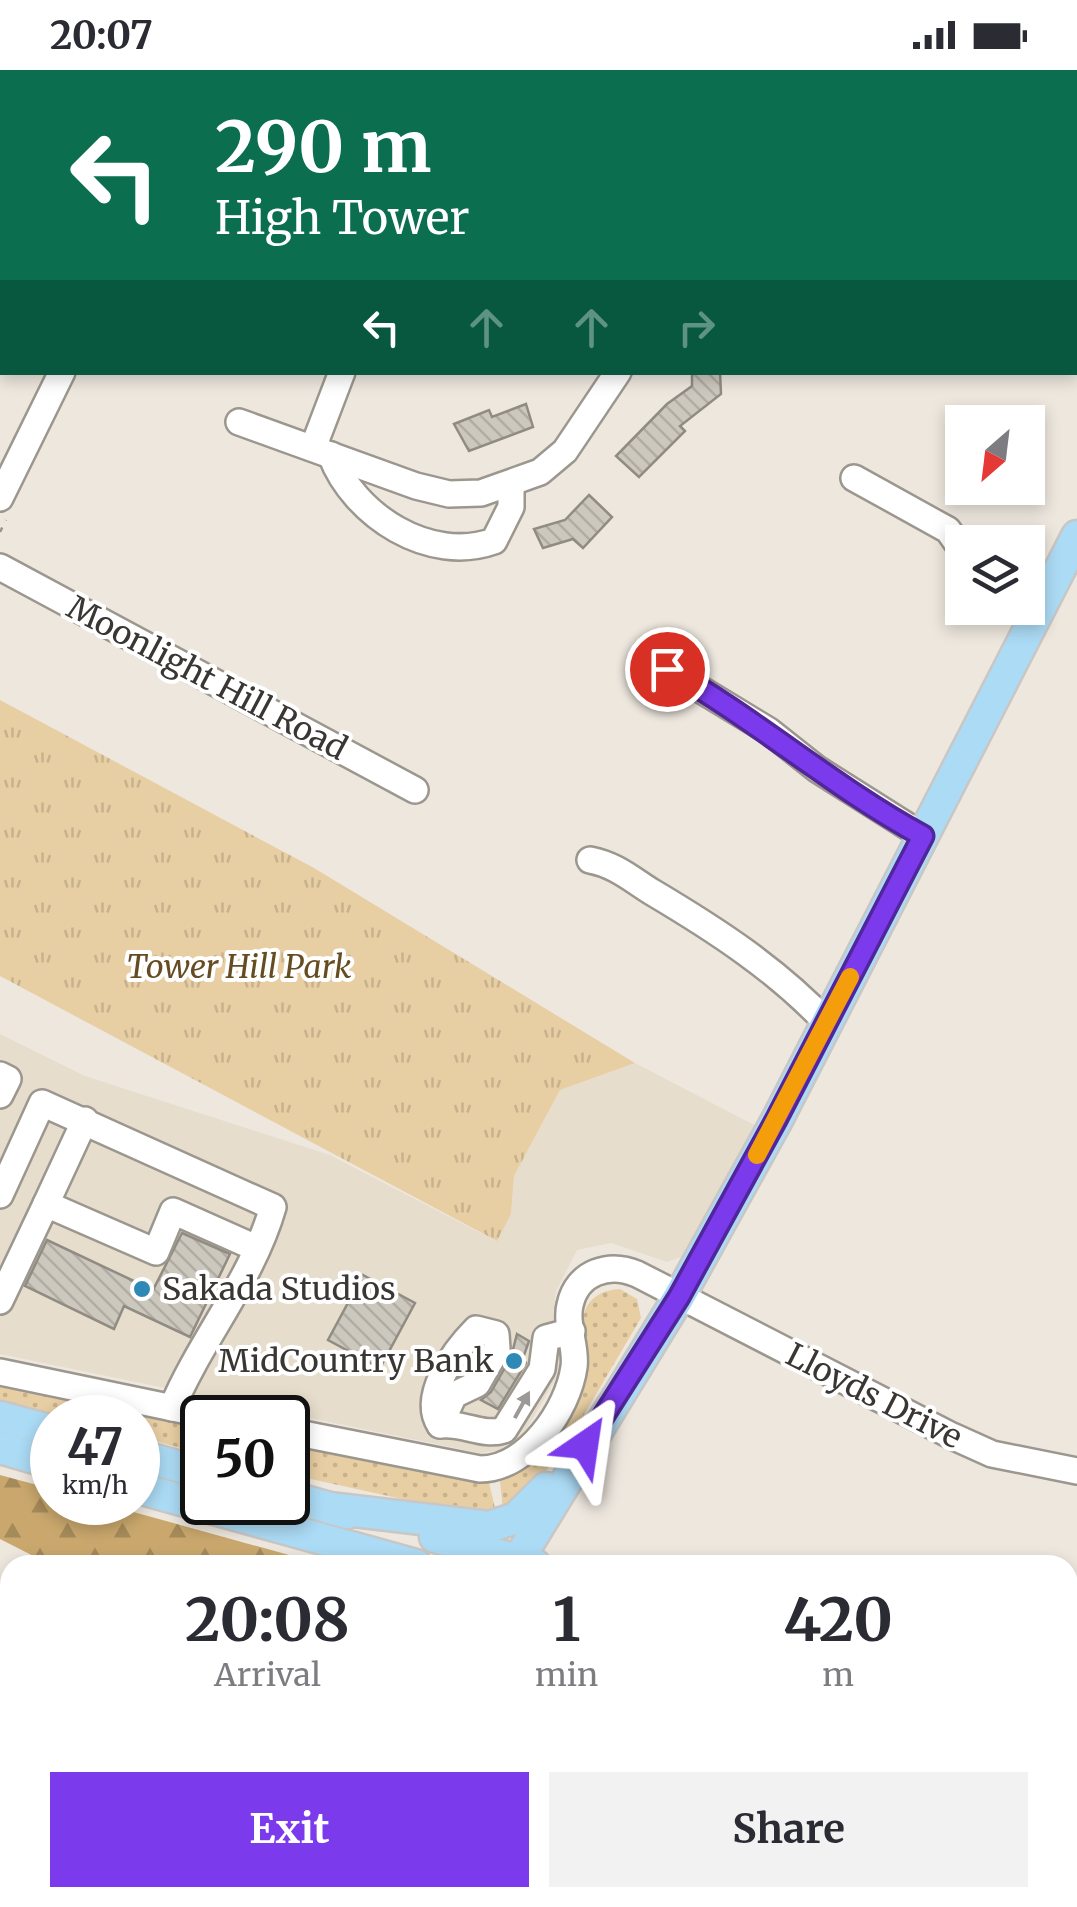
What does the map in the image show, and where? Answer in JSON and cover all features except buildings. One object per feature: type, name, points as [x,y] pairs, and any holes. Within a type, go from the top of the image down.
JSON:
[{"type":"main road","points":[[1045,588],[1077,536]]},
{"type":"main road","points":[[527,1555],[585,1445],[679,1297],[827,1023],[1025,625]]},
{"type":"main road","points":[[0,1417],[30,1426]]},
{"type":"main road","points":[[329,1508],[469,1526],[506,1523],[524,1512],[585,1445]]},
{"type":"main road","points":[[0,1448],[30,1457]]},
{"type":"main road","points":[[160,1494],[380,1555]]},
{"type":"main road","points":[[310,1502],[495,1555]]},
{"type":"street","points":[[0,498],[61,375]]},
{"type":"street","points":[[341,375],[322,452],[365,506],[423,542],[476,548],[494,541],[512,507],[511,486]]},
{"type":"street","points":[[239,422],[448,494],[511,486],[540,472],[564,451],[616,375]]},
{"type":"street","points":[[854,478],[945,531]]},
{"type":"street","name":"Moonlight Hill Road","points":[[0,567],[414,790]]},
{"type":"street","points":[[667,669],[769,731],[817,769],[923,836]]},
{"type":"street","points":[[590,860],[618,868],[720,932],[785,980],[827,1023]]},
{"type":"street","points":[[0,1075],[8,1078],[0,1095]]},
{"type":"street","points":[[0,1195],[42,1102],[268,1202],[272,1212],[256,1248],[219,1324],[188,1370],[172,1408]]},
{"type":"street","points":[[0,1301],[84,1120]]},
{"type":"street","points":[[46,1204],[156,1252],[173,1211],[256,1248]]},
{"type":"street","name":"Lloyds Drive","points":[[572,1330],[570,1306],[590,1275],[603,1268],[625,1269],[979,1448],[1036,1466],[1077,1470]]},
{"type":"street","points":[[310,1435],[480,1469],[510,1464],[538,1441],[571,1382],[575,1353],[572,1330],[546,1338],[542,1368],[504,1430],[487,1433],[456,1423],[440,1425]]},
{"type":"street","points":[[0,1372],[180,1410]]},
{"type":"shaded area","points":[[0,1034],[85,1076],[330,1155],[496,1241],[511,1214],[514,1176],[560,1090],[635,1063],[758,1127],[681,1257],[667,1262],[611,1243],[577,1250],[556,1291],[553,1315],[560,1372],[523,1435],[502,1450],[480,1453],[310,1418],[310,1395],[199,1395],[0,1354]]},
{"type":"green space","name":"Tower Hill Park","points":[[0,700],[314,868],[635,1063],[560,1090],[514,1176],[511,1214],[497,1241],[0,976]]},
{"type":"green space","points":[[620,1289],[637,1299],[641,1318],[576,1428],[525,1501],[503,1511],[500,1481],[544,1451],[577,1402],[588,1368],[583,1327],[586,1308],[598,1295]]},
{"type":"green space","points":[[0,1385],[49,1395],[30,1395],[30,1408],[0,1400]]},
{"type":"green space","points":[[160,1417],[180,1422],[180,1448],[160,1442]]},
{"type":"green space","points":[[310,1448],[489,1483],[496,1512],[475,1515],[310,1479]]},
{"type":"green space","points":[[0,1475],[30,1483],[30,1525],[160,1525],[160,1519],[289,1555],[31,1555],[0,1539]]},
{"type":"slow traffic","points":[[757,1155],[850,977]]},
{"type":"place","name":"Sakada Studios","points":[[142,1289]]},
{"type":"place","name":"MidCountry Bank","points":[[514,1361]]},
{"type":"route","points":[[585,1445],[679,1297],[923,836],[817,769],[769,731],[667,669]]}]
